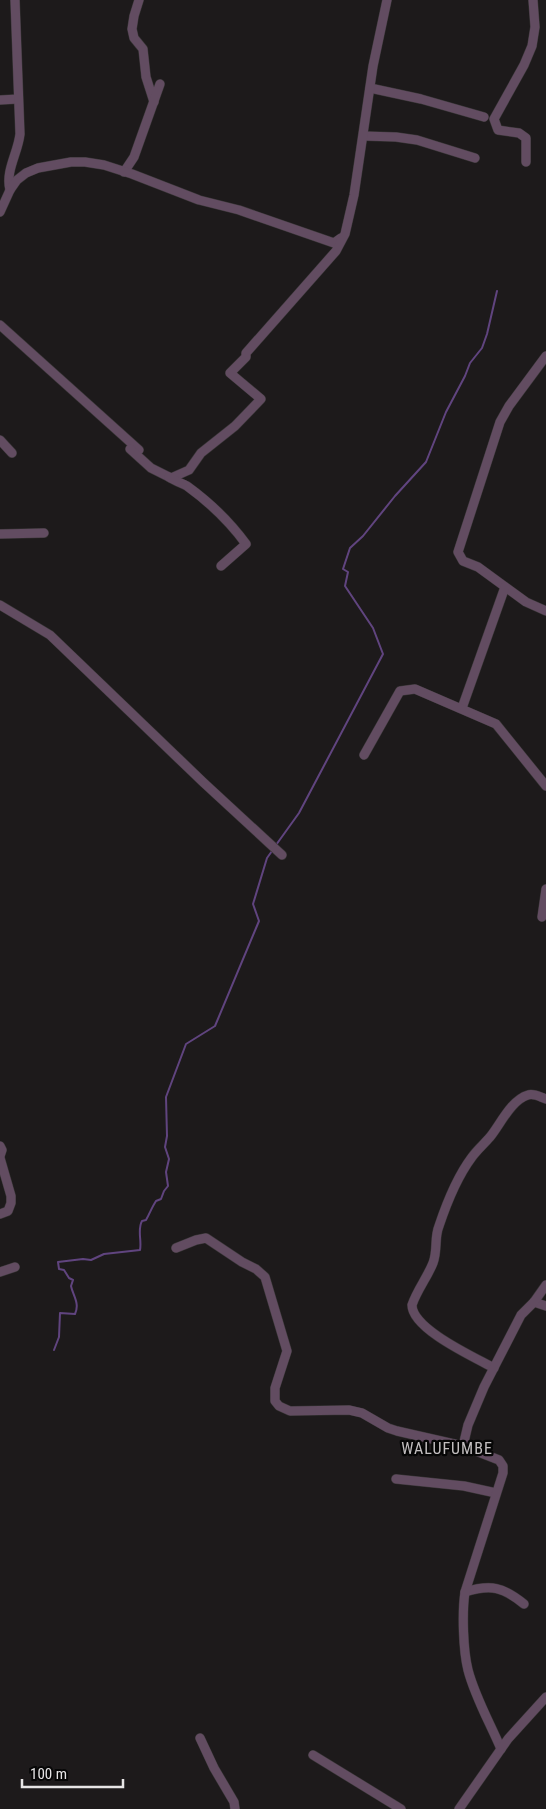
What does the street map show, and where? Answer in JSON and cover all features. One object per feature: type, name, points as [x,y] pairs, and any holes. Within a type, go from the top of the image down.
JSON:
[{"type":"street","points":[[10,190],[8,177],[20,134],[15,0]]},
{"type":"street","points":[[139,0],[132,29],[134,38],[144,49],[146,77],[154,102]]},
{"type":"street","points":[[171,478],[190,470],[201,453],[235,426],[261,399],[230,373],[246,357],[246,353],[345,234],[354,195],[370,88],[387,0]]},
{"type":"street","points":[[526,162],[526,138],[519,133],[498,130],[494,119],[524,65],[532,46],[534,0]]},
{"type":"street","points":[[124,172],[134,158],[160,84]]},
{"type":"street","points":[[370,88],[421,99],[484,117]]},
{"type":"street","points":[[0,100],[18,99]]},
{"type":"street","points":[[364,136],[417,140],[475,158]]},
{"type":"street","points":[[0,212],[10,190],[17,180],[26,173],[38,168],[71,162],[84,162],[104,165],[199,200],[239,210],[335,247]]},
{"type":"street","points":[[0,325],[171,478]]},
{"type":"street","points":[[546,356],[509,406],[500,422],[458,552],[463,561],[478,567],[526,602],[546,611]]},
{"type":"street","points":[[0,440],[12,453]]},
{"type":"street","points":[[130,448],[151,468],[186,486],[207,502],[225,518],[246,544],[221,566]]},
{"type":"street","points":[[0,534],[44,533]]},
{"type":"street","points":[[462,708],[505,587]]},
{"type":"street","points":[[0,605],[50,634],[204,783],[282,855]]},
{"type":"street","points":[[364,755],[400,691],[415,689],[496,724],[546,786]]},
{"type":"street","points":[[542,917],[546,889]]},
{"type":"street","points":[[494,1368],[426,1328],[416,1318],[412,1305],[435,1256],[438,1227],[456,1184],[468,1163],[489,1138],[502,1118],[520,1099],[529,1094],[546,1099]]},
{"type":"street","points":[[0,1146],[2,1150],[0,1157],[11,1203],[8,1210],[0,1214]]},
{"type":"street","points":[[176,1248],[206,1238],[256,1269],[265,1277],[287,1351],[275,1388],[275,1401],[279,1406],[290,1411],[304,1412],[349,1410],[362,1414],[388,1428],[463,1446],[502,1463],[504,1470],[465,1592],[464,1607],[468,1671],[500,1749]]},
{"type":"street","points":[[0,1272],[15,1267]]},
{"type":"street","points":[[463,1446],[474,1407],[521,1315],[534,1302],[546,1285]]},
{"type":"street","points":[[534,1302],[546,1306]]},
{"type":"street","points":[[396,1480],[464,1486],[496,1493]]},
{"type":"street","points":[[465,1592],[487,1587],[496,1588],[508,1592],[524,1604]]},
{"type":"street","points":[[459,1809],[500,1749],[546,1698]]},
{"type":"street","points":[[200,1738],[214,1768],[234,1802],[235,1809]]},
{"type":"street","points":[[313,1755],[401,1809]]},
{"type":"waterway","points":[[276,845],[299,813],[383,654],[373,628],[345,586],[348,572],[343,569],[350,548],[363,536],[395,496],[426,462],[446,412],[470,363],[482,348],[497,291]]},
{"type":"waterway","points":[[54,1350],[59,1337],[60,1313],[75,1314],[77,1306],[71,1286],[73,1280],[69,1278],[64,1270],[59,1269],[58,1262],[91,1260],[104,1254],[140,1250],[140,1228],[142,1221],[146,1220],[156,1201],[161,1199],[168,1186],[166,1172],[169,1159],[165,1147],[167,1136],[166,1097],[186,1044],[215,1026],[259,921],[253,904],[267,858],[272,851]]},
{"type":"district","name":"WALUFUMBE","points":[[447,1448]]}]
